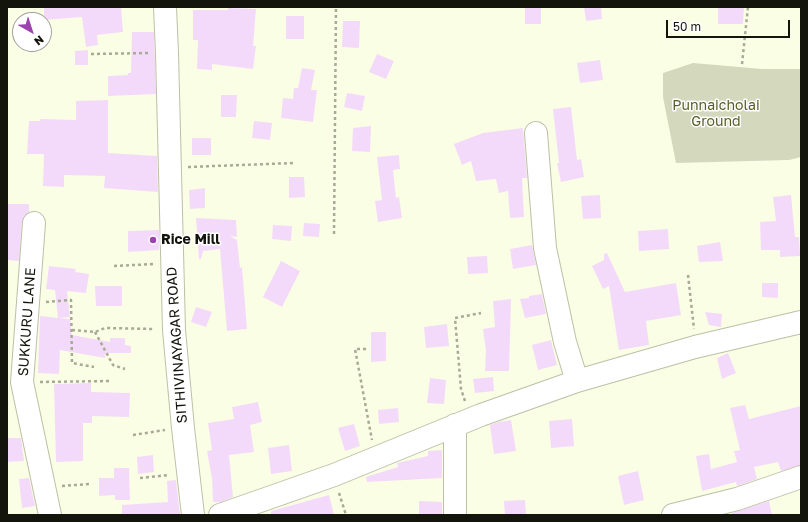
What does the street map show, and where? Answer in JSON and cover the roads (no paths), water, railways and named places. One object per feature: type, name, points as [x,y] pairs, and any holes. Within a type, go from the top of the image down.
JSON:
[{"type":"street","name":"SITHIVINAYAGAR ROAD","points":[[165,7],[168,53],[169,168],[174,330],[182,428],[193,515]]},
{"type":"street","points":[[536,133],[546,248],[565,342],[577,382]]},
{"type":"street","name":"SUKKURU LANE","points":[[34,222],[22,382],[50,515]]},
{"type":"street","points":[[220,515],[334,475],[462,422],[577,382],[695,347],[801,322]]},
{"type":"street","points":[[455,515],[462,422]]},
{"type":"street","points":[[673,515],[737,499],[801,478]]},
{"type":"place","name":"Rice Mill","points":[[153,240]]},
{"type":"park label","name":"Punnaicholai Ground","points":[[716,114]]}]
